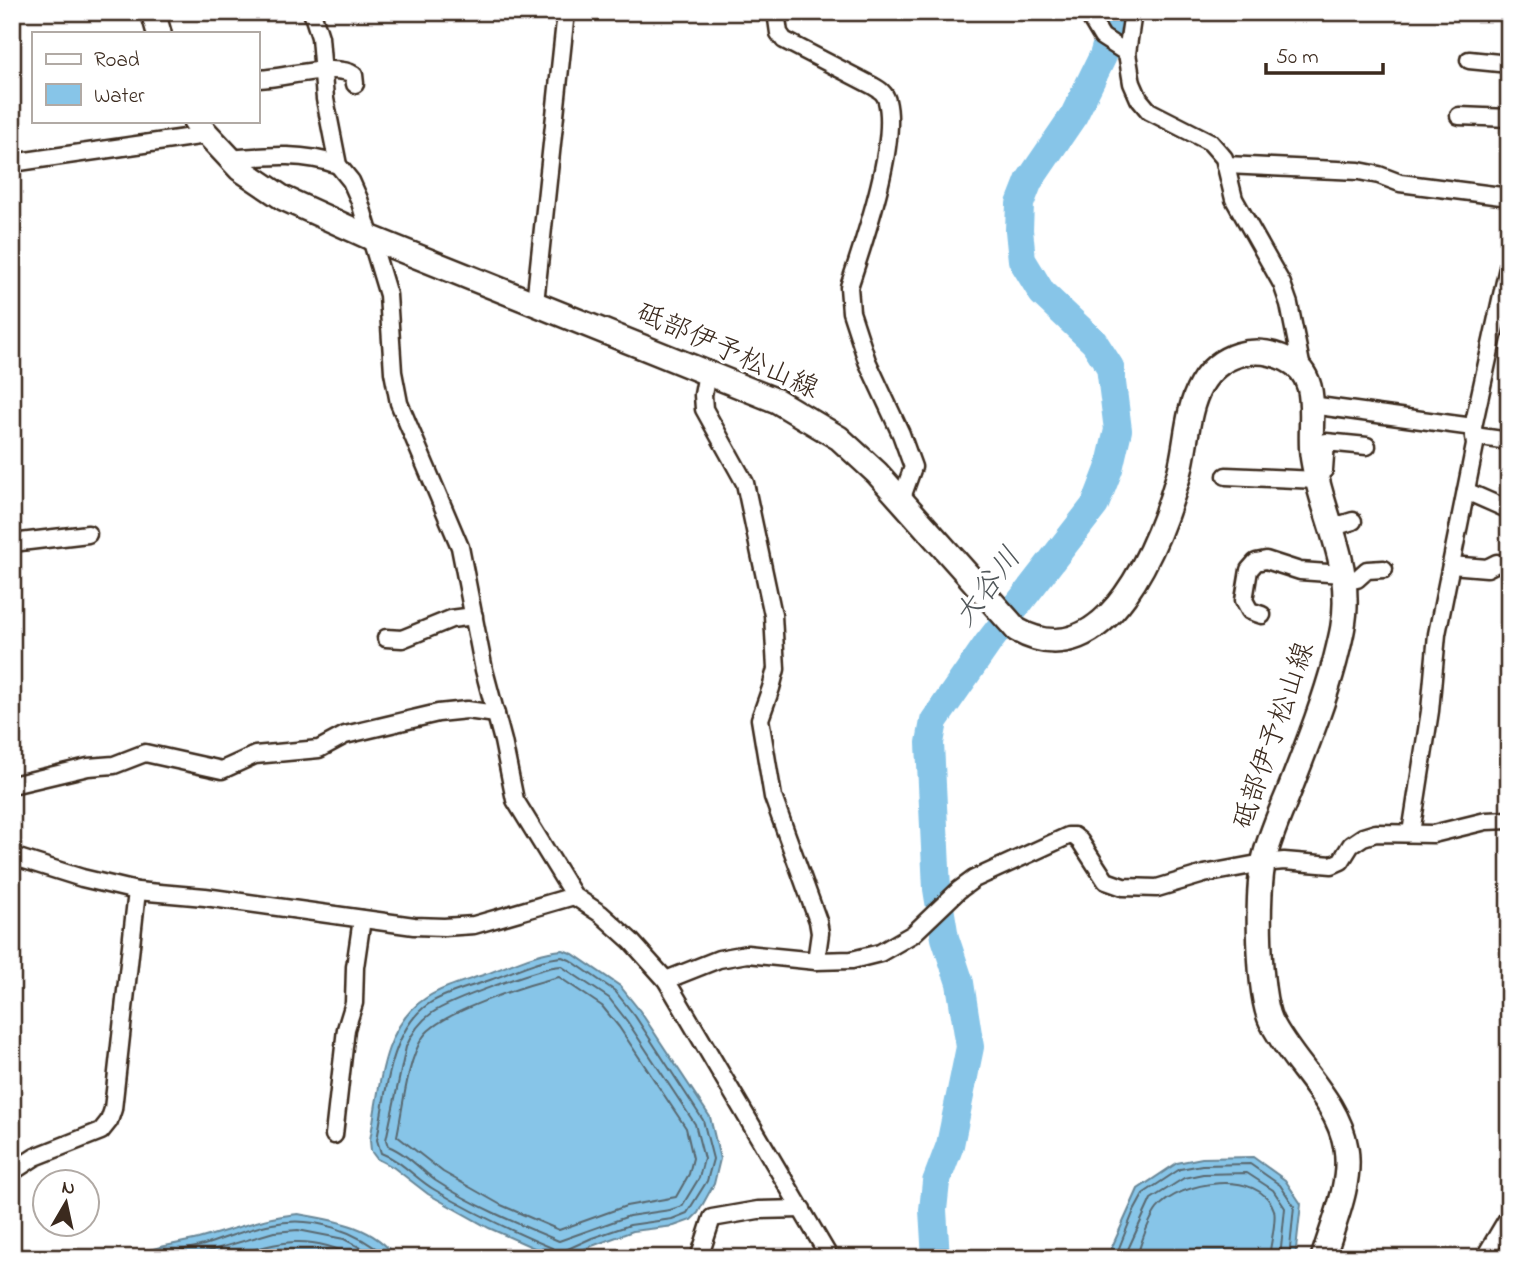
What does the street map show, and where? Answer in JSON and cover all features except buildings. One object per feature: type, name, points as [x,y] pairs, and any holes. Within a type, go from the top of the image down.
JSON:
[{"type":"main road","points":[[153,12],[159,32]]},
{"type":"main road","name":"砥部伊予松山線","points":[[200,128],[229,159],[258,184],[283,198],[369,237],[777,401],[819,425],[847,445],[901,500],[1017,629],[1045,641],[1073,640],[1085,634],[1109,616],[1132,582],[1157,537],[1181,469],[1194,401],[1208,375],[1225,360],[1244,352],[1259,351],[1289,360],[1302,369],[1309,381],[1311,444],[1316,476],[1343,578],[1344,615],[1328,688],[1263,863],[1260,907],[1266,1003],[1271,1021],[1326,1101],[1342,1129],[1347,1152],[1346,1173],[1323,1258]]},
{"type":"street","points":[[312,12],[320,37],[325,99],[338,164],[351,181],[359,200],[388,295],[393,372],[400,403],[460,547],[484,670],[515,800],[573,896],[601,914],[631,941],[666,980],[830,1258]]},
{"type":"street","points":[[535,303],[566,12]]},
{"type":"street","points":[[776,12],[779,33],[784,40],[873,86],[882,92],[886,99],[887,140],[874,205],[849,287],[848,299],[867,361],[901,434],[913,467],[901,500]]},
{"type":"street","points":[[1087,12],[1115,45],[1139,99],[1149,111],[1218,148],[1226,164],[1234,199],[1282,284],[1295,329],[1302,369]]},
{"type":"street","points":[[1115,45],[1133,12]]},
{"type":"street","points":[[1469,60],[1509,64]]},
{"type":"street","points":[[259,79],[341,69],[354,75],[355,84]]},
{"type":"street","points":[[1460,116],[1509,118]]},
{"type":"street","points":[[12,163],[200,128]]},
{"type":"street","points":[[229,159],[303,156],[338,164]]},
{"type":"street","points":[[1226,164],[1359,171],[1399,183],[1509,197]]},
{"type":"street","points":[[1410,833],[1430,711],[1437,634],[1475,445],[1473,432],[1509,263]]},
{"type":"street","points":[[707,373],[702,395],[704,409],[745,483],[773,615],[776,669],[760,719],[761,735],[773,797],[818,921],[820,933],[816,961]]},
{"type":"street","points":[[1311,405],[1473,432],[1509,441]]},
{"type":"street","points":[[1226,476],[1316,476],[1324,470],[1326,442],[1367,446]]},
{"type":"street","points":[[1466,491],[1509,510]]},
{"type":"street","points":[[1330,528],[1353,521]]},
{"type":"street","points":[[12,543],[88,534]]},
{"type":"street","points":[[1262,615],[1250,611],[1244,600],[1249,570],[1256,562],[1266,561],[1300,571],[1357,579],[1367,570],[1384,569]]},
{"type":"street","points":[[1451,565],[1487,568],[1497,563]]},
{"type":"street","points":[[386,638],[402,639],[451,619],[474,616]]},
{"type":"street","points":[[12,785],[88,767],[114,765],[145,753],[222,770],[254,755],[319,749],[345,735],[438,713],[467,710],[496,714]]},
{"type":"street","points":[[666,980],[719,958],[747,954],[816,961],[852,960],[880,953],[898,944],[974,879],[1068,836],[1074,836],[1080,841],[1106,881],[1122,887],[1157,888],[1204,874],[1263,863],[1284,861],[1332,865],[1341,861],[1352,845],[1363,837],[1376,834],[1433,834],[1486,821],[1509,820]]},
{"type":"street","points":[[12,856],[82,878],[137,891],[205,897],[414,926],[474,925],[573,896]]},
{"type":"street","points":[[12,1172],[36,1157],[101,1131],[108,1121],[113,1109],[137,891]]},
{"type":"street","points":[[334,1135],[346,1029],[354,1003],[355,967],[362,919]]},
{"type":"street","points":[[699,1258],[712,1218],[758,1210],[802,1209]]},
{"type":"street","points":[[1484,1258],[1509,1216]]},
{"type":"water","points":[[563,950],[620,986],[640,1011],[710,1117],[720,1159],[714,1184],[698,1213],[691,1220],[674,1226],[633,1231],[562,1257],[550,1255],[489,1228],[428,1194],[393,1167],[377,1159],[371,1151],[370,1140],[384,1062],[400,1025],[411,1010],[426,998],[448,987],[534,956]]},
{"type":"water","points":[[1253,1157],[1285,1180],[1301,1204],[1295,1258],[1107,1258],[1138,1189],[1177,1163],[1202,1158]]},
{"type":"water","points":[[298,1214],[352,1226],[377,1238],[396,1258],[124,1258],[260,1221]]},
{"type":"waterway","name":"大谷川","points":[[936,1258],[933,1210],[936,1182],[950,1145],[970,1047],[960,983],[945,938],[937,889],[930,743],[934,721],[988,643],[1095,505],[1109,469],[1118,430],[1110,367],[1094,342],[1042,293],[1022,260],[1019,230],[1020,204],[1029,181],[1074,115],[1103,56],[1116,12]]}]
